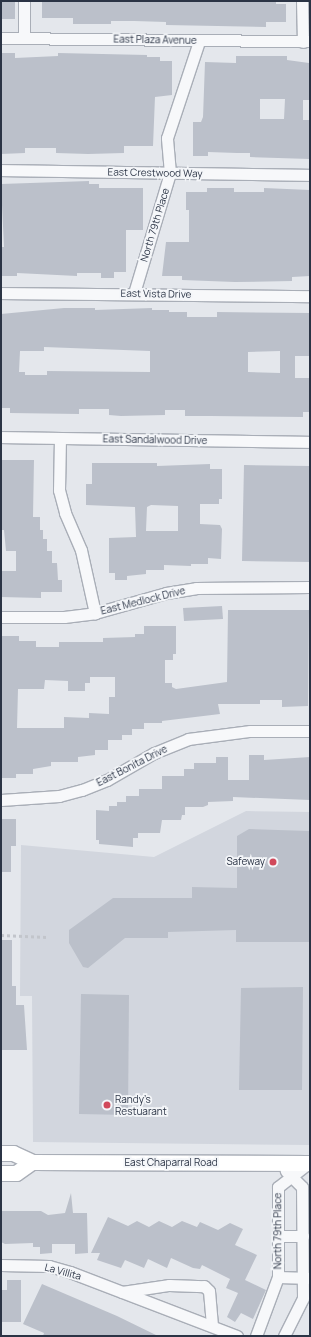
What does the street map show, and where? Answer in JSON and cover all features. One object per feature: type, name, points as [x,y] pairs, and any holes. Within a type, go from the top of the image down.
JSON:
[{"type":"main road","name":"East Chaparral Road","points":[[1,1153],[13,1153],[32,1162],[310,1163]]},
{"type":"main road","points":[[1,1173],[16,1173],[32,1162]]},
{"type":"street","points":[[24,1],[24,38]]},
{"type":"street","points":[[302,1],[307,41]]},
{"type":"street","name":"East Plaza Avenue","points":[[1,38],[307,41]]},
{"type":"street","name":"North 79th Place","points":[[134,293],[170,173],[166,138],[200,41]]},
{"type":"street","name":"East Crestwood Way","points":[[1,170],[310,175]]},
{"type":"street","name":"East Vista Drive","points":[[1,293],[134,293],[310,296]]},
{"type":"street","name":"East Sandalwood Drive","points":[[1,437],[310,442]]},
{"type":"street","points":[[60,438],[59,490],[65,513],[81,550],[96,614]]},
{"type":"street","name":"East Medlock Drive","points":[[1,617],[64,617],[96,614],[166,593],[196,588],[310,587]]},
{"type":"street","name":"East Bonita Drive","points":[[1,800],[59,796],[82,790],[107,780],[154,753],[188,739],[250,731],[310,731]]},
{"type":"street","points":[[278,1162],[302,1187],[302,1236],[306,1278],[303,1298],[284,1336]]},
{"type":"street","name":"North 79th Place","points":[[256,1336],[278,1277],[278,1187],[310,1163]]},
{"type":"street","points":[[278,1236],[302,1236]]},
{"type":"street","name":"La Villita","points":[[1,1265],[49,1266],[237,1336]]},
{"type":"street","points":[[278,1277],[306,1278]]},
{"type":"street","name":"La Villita","points":[[122,1292],[169,1285],[204,1286],[209,1291],[212,1326]]},
{"type":"path","points":[[1,935],[47,937]]},
{"type":"shaded area","points":[[246,811],[310,812],[310,1145],[33,1142],[32,996],[20,996],[21,845],[154,857]]},
{"type":"building","points":[[1,1],[15,1],[15,19],[1,19]]},
{"type":"building","points":[[42,1],[276,1],[276,4],[286,4],[286,22],[266,22],[266,27],[166,25],[166,22],[134,21],[111,21],[111,24],[73,24],[73,18],[42,18]]},
{"type":"building","points":[[1,53],[15,53],[15,58],[58,56],[58,53],[147,55],[147,57],[160,57],[160,61],[172,61],[172,95],[155,97],[153,146],[124,146],[124,153],[56,153],[56,148],[25,148],[25,153],[1,154]]},
{"type":"building","points":[[236,56],[287,56],[287,60],[309,63],[309,100],[303,100],[303,120],[309,120],[310,159],[250,157],[250,153],[208,152],[208,156],[193,156],[193,122],[201,122],[203,117],[205,62],[236,63]],"holes":[[[260,99],[285,99],[284,119],[260,119]]]},
{"type":"building","points":[[89,181],[89,184],[99,184],[99,188],[143,188],[143,230],[126,230],[126,272],[114,272],[114,278],[101,278],[101,273],[77,273],[77,276],[17,273],[17,276],[1,276],[1,247],[4,247],[1,184]]},
{"type":"building","points":[[207,188],[234,188],[234,192],[264,192],[264,188],[310,190],[310,276],[292,277],[292,281],[235,282],[182,280],[182,276],[162,276],[166,242],[189,242],[189,210],[186,210],[186,192],[207,192]]},
{"type":"building","points":[[64,308],[95,308],[95,310],[152,308],[152,310],[169,310],[169,312],[187,312],[187,317],[217,317],[217,312],[310,313],[310,356],[295,356],[295,378],[310,378],[310,412],[303,412],[303,417],[185,416],[185,410],[165,410],[165,415],[121,416],[109,415],[109,409],[79,409],[79,414],[10,413],[10,408],[1,408],[1,314]],"holes":[[[44,347],[150,351],[150,372],[47,371],[47,375],[25,375],[25,372],[19,372],[20,351],[44,351]],[[280,351],[280,373],[248,372],[248,352]]]},
{"type":"building","points":[[1,460],[34,460],[33,517],[40,517],[40,530],[43,530],[43,539],[47,539],[47,551],[52,551],[52,563],[57,563],[58,580],[62,580],[62,592],[41,592],[41,598],[1,597],[1,571],[16,571],[16,551],[6,551],[4,530],[1,530]]},
{"type":"building","points":[[92,463],[157,463],[157,466],[210,464],[210,469],[222,469],[222,499],[219,499],[219,504],[200,504],[200,524],[220,525],[222,529],[221,559],[208,558],[208,564],[191,564],[191,566],[164,565],[164,570],[146,570],[146,574],[127,576],[127,580],[115,580],[115,573],[109,573],[109,538],[136,537],[135,507],[86,505],[86,484],[92,484]],"holes":[[[151,505],[178,506],[178,531],[146,531],[147,507]]]},
{"type":"building","points":[[244,465],[310,466],[310,562],[242,561]]},
{"type":"building","points":[[222,606],[223,619],[184,621],[183,608]]},
{"type":"building","points":[[228,610],[309,610],[308,706],[282,707],[282,700],[260,700],[260,704],[218,704],[220,714],[162,721],[162,723],[144,723],[144,729],[132,729],[132,735],[122,735],[122,740],[108,740],[108,750],[95,750],[95,755],[78,757],[78,762],[51,762],[51,766],[33,769],[33,774],[16,774],[16,778],[1,778],[1,636],[19,636],[19,641],[36,641],[36,647],[59,647],[59,642],[103,642],[103,638],[135,637],[135,634],[144,634],[144,626],[176,626],[176,654],[173,654],[173,660],[165,660],[165,683],[172,683],[172,687],[176,689],[227,682]],"holes":[[[90,677],[115,677],[115,697],[109,697],[109,714],[89,713],[89,718],[64,717],[64,728],[17,728],[18,689],[44,689],[45,680],[68,681],[68,691],[85,691],[85,683],[90,683]]]},
{"type":"building","points":[[249,755],[264,755],[264,760],[310,757],[310,800],[233,797],[233,801],[208,802],[208,805],[203,807],[185,807],[185,815],[182,815],[181,820],[162,820],[160,833],[138,833],[138,838],[133,838],[133,847],[99,844],[99,840],[96,840],[96,810],[109,811],[109,806],[117,806],[117,802],[126,802],[126,796],[139,796],[139,789],[162,789],[162,776],[184,776],[184,769],[194,769],[194,763],[216,763],[216,757],[228,757],[228,780],[249,780]]},
{"type":"building","points":[[1,819],[16,819],[16,846],[11,846],[11,872],[1,872]]},
{"type":"building","points":[[249,829],[310,831],[310,942],[236,942],[236,930],[168,932],[168,938],[125,938],[88,968],[83,967],[69,943],[69,930],[113,898],[192,898],[192,887],[237,888],[237,836]]},
{"type":"building","points":[[1,940],[12,940],[12,986],[16,986],[16,1005],[24,1005],[27,1050],[1,1050]]},
{"type":"building","points":[[303,987],[302,1090],[239,1090],[241,988]]},
{"type":"building","points":[[81,994],[129,995],[128,1115],[79,1114]]},
{"type":"building","points":[[71,1193],[73,1213],[87,1213],[88,1253],[75,1254],[75,1244],[52,1244],[52,1253],[40,1254],[40,1247],[33,1247],[33,1243],[5,1244],[1,1242],[1,1211],[41,1211],[48,1215],[65,1213]]},
{"type":"building","points":[[108,1217],[128,1226],[137,1221],[149,1227],[159,1221],[172,1227],[182,1221],[197,1227],[200,1222],[218,1230],[230,1223],[243,1229],[235,1245],[257,1255],[245,1280],[266,1290],[253,1319],[241,1313],[235,1322],[227,1317],[238,1293],[226,1288],[230,1279],[202,1265],[200,1269],[193,1268],[171,1258],[167,1268],[148,1259],[144,1268],[125,1260],[121,1268],[97,1260],[100,1253],[91,1253]]},
{"type":"building","points":[[7,1280],[21,1280],[21,1322],[1,1322],[1,1290],[7,1290]]},
{"type":"building","points":[[42,1284],[117,1316],[158,1336],[43,1336],[44,1333],[23,1324]]},
{"type":"place","name":"Safeway","points":[[273,862]]},
{"type":"place","name":"Randy’s Restuarant","points":[[107,1105]]}]
